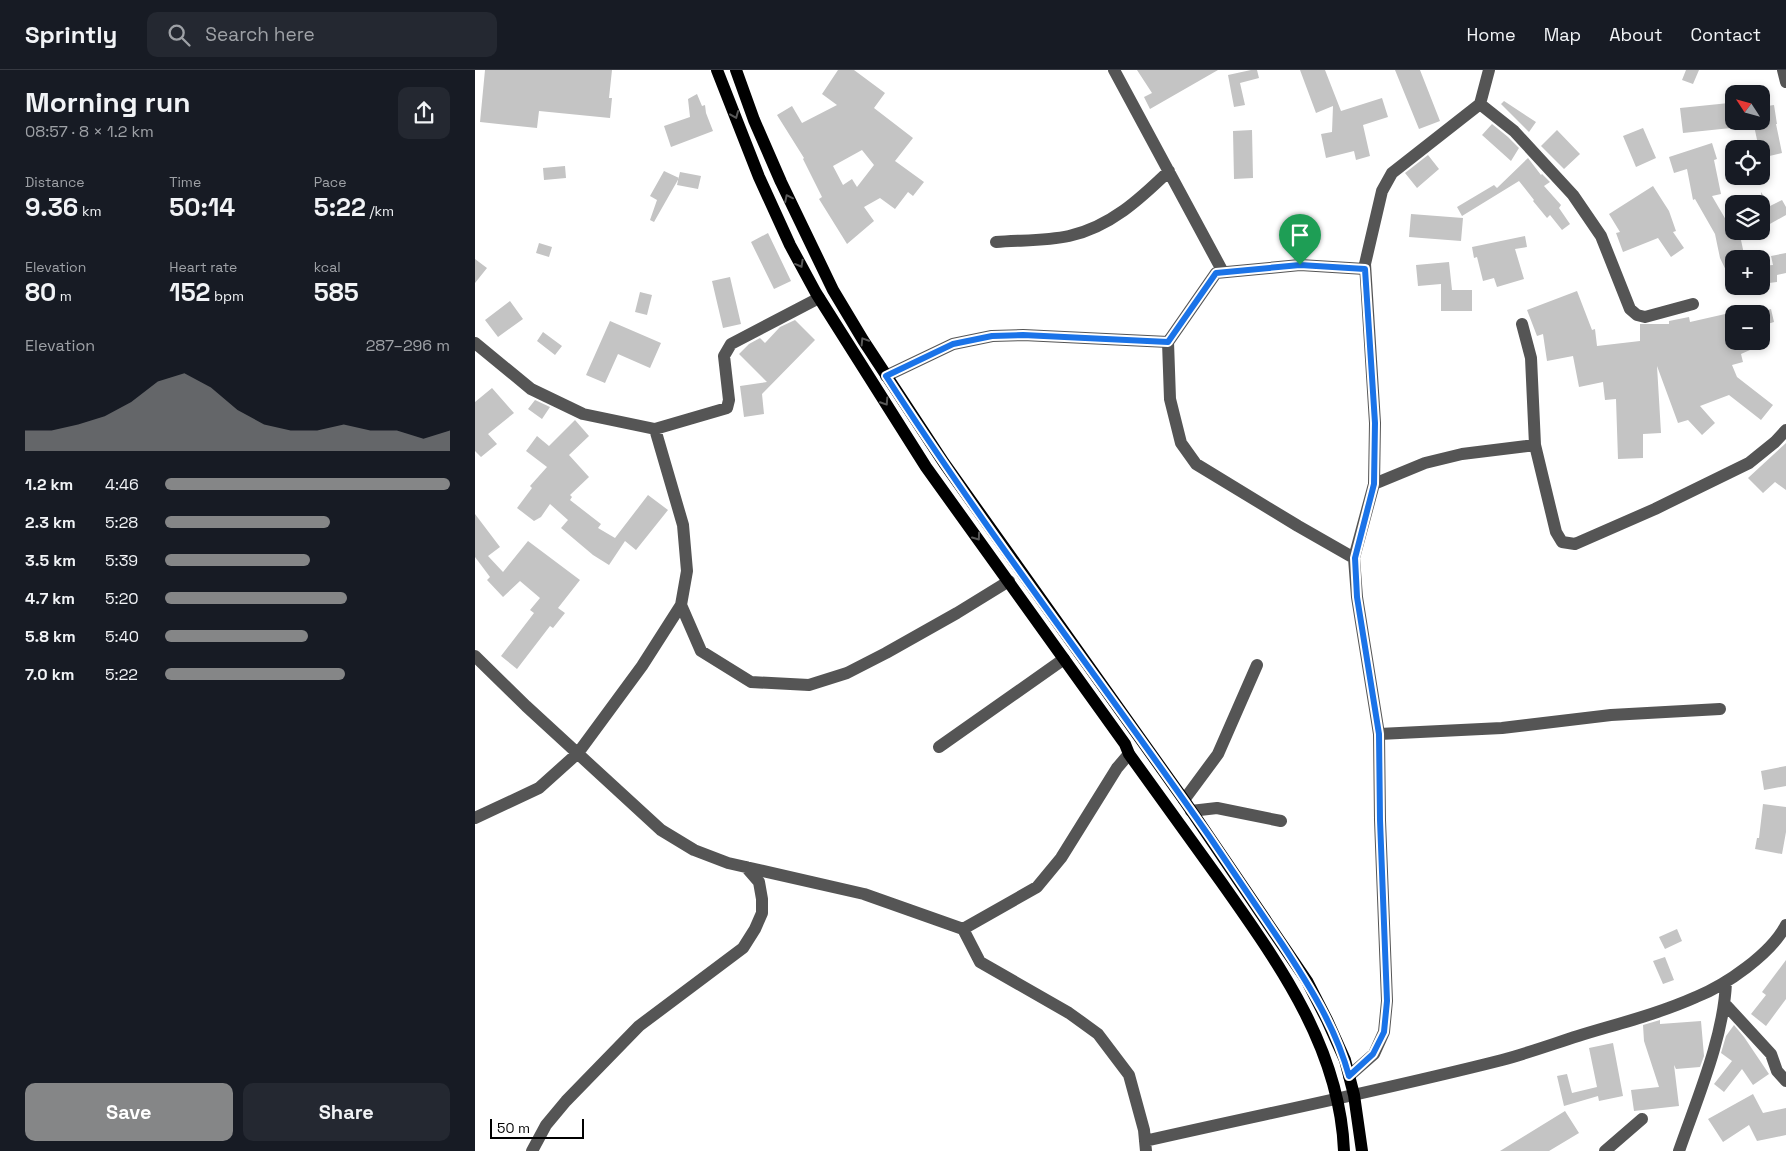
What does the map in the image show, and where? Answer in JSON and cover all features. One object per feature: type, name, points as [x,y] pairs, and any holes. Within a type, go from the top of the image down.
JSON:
[{"type":"main road","points":[[717,70],[763,186],[790,245],[819,298],[926,467],[1125,744],[1129,754],[1290,982],[1314,1029],[1332,1078],[1343,1127],[1344,1151]]},
{"type":"main road","points":[[736,70],[754,120],[781,182],[833,290],[886,376],[944,464],[1187,805],[1307,982],[1345,1060],[1354,1096],[1362,1151]]},
{"type":"street","points":[[1114,70],[1223,272]]},
{"type":"street","points":[[1349,1076],[1373,1054],[1384,1032],[1387,1001],[1380,820],[1379,734],[1357,597],[1355,558],[1374,484],[1375,423],[1365,264],[1382,191],[1392,173],[1480,104],[1489,70]]},
{"type":"street","points":[[1783,70],[1786,82]]},
{"type":"street","points":[[1480,104],[1513,131],[1573,195],[1601,236],[1630,309],[1637,315],[1645,317],[1693,304]]},
{"type":"street","points":[[996,242],[1069,236],[1105,223],[1136,202],[1169,171]]},
{"type":"street","points":[[1355,558],[1298,526],[1197,464],[1181,443],[1170,399],[1168,342],[1216,273],[1300,265],[1365,269]]},
{"type":"street","points":[[475,343],[531,389],[583,414],[655,429],[727,408],[729,400],[724,356],[731,344],[819,298]]},
{"type":"street","points":[[1522,324],[1531,358],[1535,445],[1556,532],[1562,542],[1575,544],[1655,509],[1749,463],[1775,442],[1786,430]]},
{"type":"street","points":[[886,376],[953,344],[992,336],[1023,335],[1168,342]]},
{"type":"street","points":[[475,818],[539,788],[578,753],[642,666],[681,605],[687,571],[683,525],[655,429]]},
{"type":"street","points":[[1374,484],[1425,463],[1462,454],[1535,445]]},
{"type":"street","points":[[681,605],[701,651],[751,682],[809,685],[847,673],[886,653],[957,613],[1009,580]]},
{"type":"street","points":[[475,656],[526,706],[661,830],[694,850],[728,863],[864,894],[963,929],[980,962],[1069,1014],[1098,1034],[1129,1075],[1144,1130],[1145,1146],[1504,1059],[1653,1013],[1697,997],[1726,982],[1760,957],[1785,928]]},
{"type":"street","points":[[939,747],[1064,659]]},
{"type":"street","points":[[1257,665],[1218,754],[1187,805],[1217,808],[1281,821]]},
{"type":"street","points":[[1379,734],[1502,728],[1611,715],[1720,709]]},
{"type":"street","points":[[963,929],[1037,886],[1061,858],[1117,768],[1129,754]]},
{"type":"street","points":[[532,1151],[546,1125],[561,1107],[639,1026],[743,948],[762,913],[759,882],[746,867]]},
{"type":"street","points":[[1679,1151],[1709,1066],[1725,1004],[1726,982]]},
{"type":"street","points":[[1725,1004],[1771,1054],[1777,1071],[1786,1081]]},
{"type":"street","points":[[1605,1151],[1641,1119]]},
{"type":"building","points":[[485,70],[612,70],[609,98],[612,98],[610,118],[539,111],[537,128],[480,122]]},
{"type":"building","points":[[838,70],[854,70],[885,93],[874,108],[913,138],[895,161],[924,182],[913,196],[908,192],[895,209],[880,198],[864,207],[874,221],[847,244],[819,199],[822,197],[804,158],[777,115],[792,106],[802,123],[837,105],[822,94]],"holes":[[[862,150],[874,165],[857,187],[852,179],[843,185],[833,166]]]},
{"type":"building","points":[[1137,70],[1218,70],[1150,109],[1144,97],[1152,93]]},
{"type":"building","points":[[1257,70],[1259,78],[1240,83],[1245,105],[1234,107],[1228,75]]},
{"type":"building","points":[[1300,70],[1325,70],[1341,111],[1382,98],[1388,117],[1363,125],[1370,156],[1356,160],[1354,151],[1326,158],[1321,134],[1332,132],[1333,106],[1316,113]]},
{"type":"building","points":[[1395,70],[1420,70],[1440,121],[1419,129]]},
{"type":"building","points":[[1686,70],[1699,70],[1693,84],[1682,80]]},
{"type":"building","points":[[697,94],[702,106],[705,105],[713,131],[671,147],[664,126],[690,117],[688,99]]},
{"type":"building","points":[[1504,101],[1536,122],[1529,132],[1501,104]]},
{"type":"building","points":[[1725,103],[1725,129],[1683,133],[1680,108]]},
{"type":"building","points":[[1774,105],[1782,153],[1770,156],[1770,140],[1757,140],[1755,130],[1770,130],[1770,106]]},
{"type":"building","points":[[1492,124],[1519,148],[1511,161],[1482,135]]},
{"type":"building","points":[[1643,128],[1656,158],[1636,167],[1623,136]]},
{"type":"building","points":[[1252,130],[1253,178],[1234,179],[1233,131]]},
{"type":"building","points":[[1557,130],[1580,154],[1564,169],[1541,146]]},
{"type":"building","points":[[1712,143],[1717,159],[1714,160],[1721,194],[1712,196],[1725,218],[1725,240],[1741,240],[1743,250],[1725,250],[1725,268],[1720,258],[1715,234],[1695,199],[1693,200],[1687,169],[1674,173],[1669,157]]},
{"type":"building","points":[[1428,155],[1439,169],[1417,188],[1405,173]]},
{"type":"building","points":[[1528,158],[1541,175],[1550,182],[1544,186],[1561,205],[1559,208],[1570,224],[1562,230],[1550,215],[1547,218],[1519,181],[1462,216],[1457,207],[1494,185],[1497,188]]},
{"type":"building","points":[[565,166],[566,178],[544,180],[543,168]]},
{"type":"building","points":[[664,171],[679,178],[654,222],[650,220],[657,200],[650,196]]},
{"type":"building","points":[[680,172],[701,176],[698,189],[677,185]]},
{"type":"building","points":[[1653,186],[1669,211],[1676,231],[1673,232],[1684,248],[1671,257],[1658,238],[1623,252],[1616,233],[1620,232],[1609,214]]},
{"type":"building","points":[[1782,200],[1786,207],[1786,215],[1770,224],[1770,206]]},
{"type":"building","points":[[1411,214],[1463,218],[1461,241],[1409,237]]},
{"type":"building","points":[[768,233],[791,281],[774,289],[751,242]]},
{"type":"building","points":[[1525,236],[1527,247],[1515,249],[1524,279],[1497,287],[1494,278],[1483,281],[1477,257],[1474,258],[1472,247]]},
{"type":"building","points":[[539,243],[552,247],[549,257],[536,253]]},
{"type":"building","points":[[1786,253],[1786,273],[1777,275],[1777,282],[1770,283],[1770,265],[1773,265],[1771,256]]},
{"type":"building","points":[[475,259],[487,268],[475,283]]},
{"type":"building","points":[[1449,262],[1452,290],[1472,290],[1472,311],[1441,311],[1441,284],[1418,286],[1416,265]]},
{"type":"building","points":[[730,277],[741,324],[723,328],[712,281]]},
{"type":"building","points":[[1577,291],[1592,330],[1595,329],[1597,346],[1640,341],[1640,324],[1669,324],[1669,321],[1689,317],[1690,322],[1725,314],[1725,350],[1750,350],[1741,354],[1743,362],[1732,365],[1737,377],[1773,405],[1761,420],[1729,395],[1700,406],[1715,423],[1702,435],[1688,420],[1678,423],[1657,366],[1661,433],[1643,434],[1643,458],[1618,459],[1616,399],[1605,400],[1603,382],[1579,387],[1573,356],[1547,361],[1543,334],[1537,336],[1527,310]]},
{"type":"building","points":[[640,292],[652,295],[647,315],[635,312]]},
{"type":"building","points":[[510,301],[523,319],[498,337],[485,320]]},
{"type":"building","points":[[1770,309],[1774,322],[1770,323]]},
{"type":"building","points":[[795,320],[815,340],[762,394],[764,414],[744,417],[740,386],[767,382],[739,354],[749,344],[760,338],[765,343],[780,327]]},
{"type":"building","points":[[610,321],[661,343],[650,368],[618,354],[605,383],[586,375]]},
{"type":"building","points":[[543,332],[562,346],[555,355],[537,341]]},
{"type":"building","points":[[492,388],[514,413],[488,434],[497,444],[481,457],[475,451],[475,402]]},
{"type":"building","points":[[535,400],[550,407],[542,419],[528,409]]},
{"type":"building","points":[[575,420],[589,436],[569,455],[589,477],[570,495],[572,497],[570,500],[601,524],[598,528],[615,538],[648,495],[668,510],[636,550],[625,541],[609,565],[593,555],[561,528],[568,520],[550,504],[541,517],[534,521],[517,508],[532,488],[530,486],[547,467],[526,451],[537,436],[549,446]]},
{"type":"building","points":[[1786,443],[1786,490],[1775,482],[1763,493],[1748,478]]},
{"type":"building","points":[[475,514],[500,547],[488,556],[503,572],[528,541],[580,580],[558,608],[565,613],[553,628],[550,626],[517,669],[501,656],[534,613],[530,610],[540,598],[520,581],[503,597],[487,580],[490,577],[475,557]]},
{"type":"building","points":[[1786,766],[1786,786],[1764,790],[1761,771]]},
{"type":"building","points":[[1763,804],[1786,807],[1786,832],[1782,854],[1755,849],[1757,838],[1759,838]]},
{"type":"building","points":[[1677,929],[1682,941],[1665,949],[1659,937]]},
{"type":"building","points":[[1665,957],[1674,980],[1663,984],[1653,961]]},
{"type":"building","points":[[1786,960],[1786,999],[1766,1026],[1751,1014],[1766,995],[1762,992]]},
{"type":"building","points":[[1660,1020],[1660,1024],[1701,1021],[1704,1056],[1700,1067],[1676,1069],[1674,1065],[1679,1106],[1634,1111],[1631,1090],[1659,1087],[1644,1041],[1643,1025]]},
{"type":"building","points":[[1734,1025],[1769,1074],[1753,1085],[1742,1069],[1724,1092],[1714,1084],[1732,1061],[1721,1053],[1726,1036]]},
{"type":"building","points":[[1613,1043],[1623,1096],[1599,1101],[1598,1096],[1564,1106],[1557,1076],[1567,1074],[1572,1093],[1597,1087],[1589,1048]]},
{"type":"building","points":[[1753,1094],[1763,1113],[1786,1108],[1786,1135],[1757,1141],[1749,1125],[1723,1142],[1708,1119]]},
{"type":"building","points":[[1565,1111],[1579,1133],[1549,1151],[1500,1151]]},
{"type":"route","points":[[1300,265],[1365,269],[1375,423],[1374,484],[1355,558],[1357,597],[1379,734],[1380,820],[1387,1001],[1384,1032],[1373,1054],[1349,1076],[1345,1060],[1307,982],[1265,918],[1184,800],[944,464],[886,376],[953,344],[992,336],[1023,335],[1168,342],[1216,273],[1300,265]]}]
